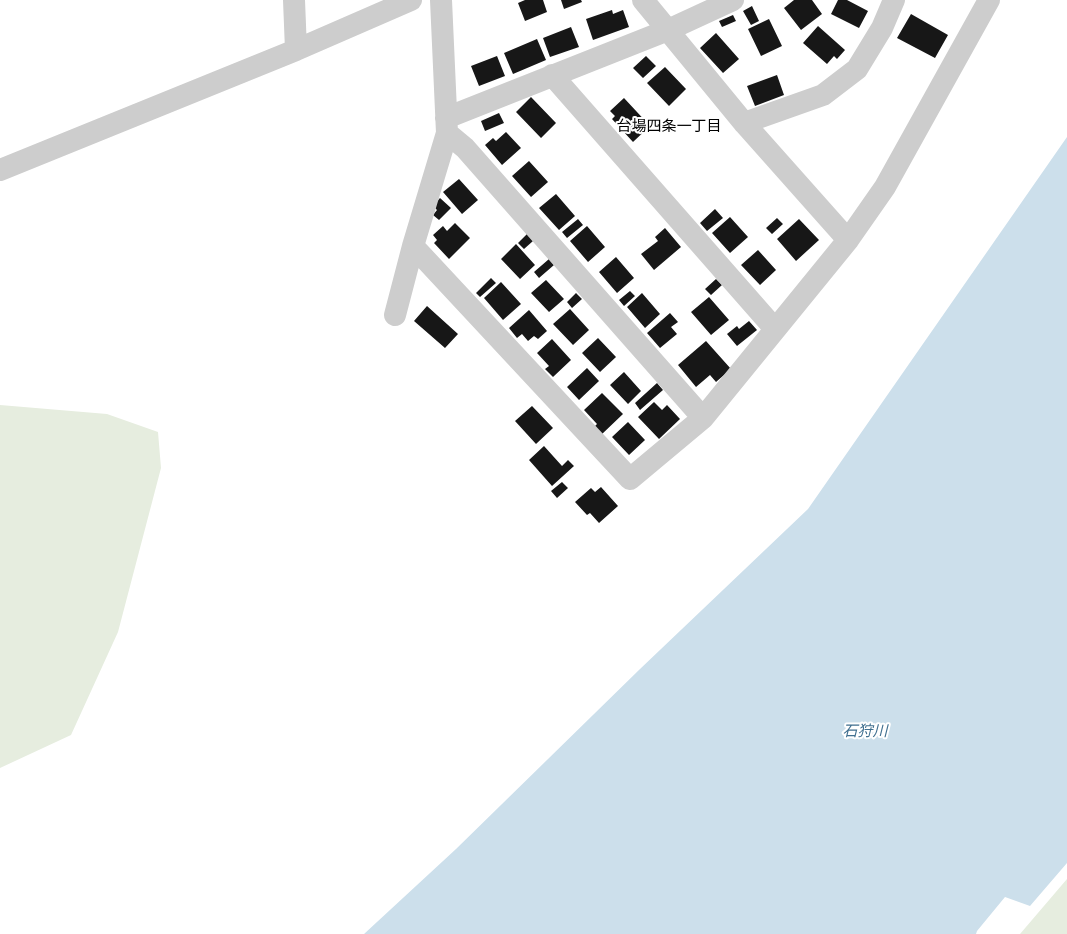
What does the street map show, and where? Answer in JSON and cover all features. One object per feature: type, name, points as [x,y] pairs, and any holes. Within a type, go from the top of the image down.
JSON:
[{"type":"street","points":[[294,0],[296,50]]},
{"type":"street","points":[[0,170],[296,50],[411,0]]},
{"type":"street","points":[[395,315],[447,126],[442,0]]},
{"type":"street","points":[[642,0],[744,123],[848,240]]},
{"type":"street","points":[[447,126],[552,75],[668,30],[733,0]]},
{"type":"street","points":[[744,123],[823,95],[857,69],[882,28],[894,0]]},
{"type":"street","points":[[413,246],[630,479],[703,418],[848,240],[885,187],[989,0]]},
{"type":"street","points":[[552,75],[775,330]]},
{"type":"street","points":[[447,126],[703,418]]},
{"type":"shaded area","points":[[0,405],[107,414],[158,432],[161,468],[118,632],[71,735],[0,768]]},
{"type":"shaded area","points":[[1067,879],[1067,934],[1020,934]]},
{"type":"water","name":"石狩川","points":[[1067,137],[1067,863],[1030,906],[1005,897],[976,934],[364,934],[456,849],[640,669],[808,509]]},
{"type":"building","points":[[525,0],[543,0],[547,12],[525,21],[518,3]]},
{"type":"building","points":[[561,0],[581,0],[582,2],[564,9]]},
{"type":"building","points":[[794,0],[812,0],[822,14],[801,30],[784,8]]},
{"type":"building","points":[[838,0],[847,0],[868,11],[859,28],[831,14]]},
{"type":"building","points":[[752,6],[759,21],[751,25],[743,11]]},
{"type":"building","points":[[612,10],[613,14],[623,10],[629,27],[593,40],[586,19]]},
{"type":"building","points":[[911,14],[948,35],[935,58],[897,38]]},
{"type":"building","points":[[733,15],[736,21],[722,27],[719,21]]},
{"type":"building","points":[[769,19],[782,46],[761,56],[748,29]]},
{"type":"building","points":[[818,26],[845,50],[837,59],[834,56],[827,64],[803,43]]},
{"type":"building","points":[[571,27],[579,47],[550,57],[543,38]]},
{"type":"building","points":[[716,33],[739,59],[723,73],[700,48]]},
{"type":"building","points":[[537,39],[546,60],[513,74],[504,53]]},
{"type":"building","points":[[497,56],[505,76],[479,86],[471,66]]},
{"type":"building","points":[[646,56],[656,66],[643,78],[633,68]]},
{"type":"building","points":[[665,67],[686,89],[669,106],[647,83]]},
{"type":"building","points":[[777,75],[784,95],[755,106],[747,86]]},
{"type":"building","points":[[531,97],[556,123],[541,138],[516,112]]},
{"type":"building","points":[[624,98],[650,126],[633,142],[612,119],[615,116],[610,111]]},
{"type":"building","points":[[499,113],[504,123],[485,131],[481,121]]},
{"type":"building","points":[[506,132],[521,148],[502,165],[485,145],[493,138],[496,141]]},
{"type":"building","points":[[529,161],[548,182],[531,197],[512,176]]},
{"type":"building","points":[[459,179],[478,200],[462,214],[443,192]]},
{"type":"building","points":[[556,194],[575,216],[559,230],[539,208]]},
{"type":"building","points":[[440,198],[451,208],[439,220],[433,215],[437,210],[433,206]]},
{"type":"building","points":[[715,209],[723,218],[707,231],[700,223]]},
{"type":"building","points":[[730,217],[748,237],[730,253],[712,233]]},
{"type":"building","points":[[777,218],[783,224],[772,234],[766,228]]},
{"type":"building","points":[[578,219],[583,225],[567,238],[562,232]]},
{"type":"building","points":[[799,219],[819,240],[796,261],[777,239]]},
{"type":"building","points":[[455,223],[470,238],[449,259],[434,243],[437,240],[433,235],[443,226],[447,231]]},
{"type":"building","points":[[587,226],[605,247],[588,262],[570,241]]},
{"type":"building","points":[[665,228],[681,247],[654,270],[641,254],[658,241],[655,237]]},
{"type":"building","points":[[527,234],[533,241],[524,249],[518,243]]},
{"type":"building","points":[[516,244],[535,265],[520,279],[501,259]]},
{"type":"building","points":[[758,250],[776,270],[760,285],[741,265]]},
{"type":"building","points":[[616,257],[634,278],[617,293],[599,272]]},
{"type":"building","points":[[549,259],[554,265],[539,278],[534,272]]},
{"type":"building","points":[[491,278],[496,283],[480,297],[476,293]]},
{"type":"building","points":[[716,279],[722,285],[711,295],[705,289]]},
{"type":"building","points":[[546,280],[564,299],[549,312],[531,293]]},
{"type":"building","points":[[501,282],[521,304],[503,320],[484,298]]},
{"type":"building","points":[[630,291],[635,296],[624,306],[619,300]]},
{"type":"building","points":[[576,293],[582,299],[572,308],[567,302]]},
{"type":"building","points":[[642,293],[660,314],[645,328],[627,307]]},
{"type":"building","points":[[709,297],[729,320],[711,335],[691,312]]},
{"type":"building","points":[[427,306],[458,334],[445,348],[414,321]]},
{"type":"building","points":[[570,309],[589,330],[573,345],[553,324]]},
{"type":"building","points":[[529,310],[547,331],[538,339],[534,336],[528,341],[522,334],[517,338],[509,328]]},
{"type":"building","points":[[670,313],[678,322],[671,327],[677,334],[660,348],[647,333]]},
{"type":"building","points":[[749,321],[757,330],[737,346],[727,334],[737,326],[739,329]]},
{"type":"building","points":[[598,338],[616,357],[600,372],[582,353]]},
{"type":"building","points":[[552,339],[571,360],[553,377],[545,369],[549,366],[537,353]]},
{"type":"building","points":[[706,341],[731,369],[716,382],[710,375],[696,387],[678,365]]},
{"type":"building","points":[[587,368],[599,381],[579,400],[567,387]]},
{"type":"building","points":[[624,372],[641,391],[628,404],[610,385]]},
{"type":"building","points":[[657,383],[663,390],[640,410],[635,403]]},
{"type":"building","points":[[602,393],[623,414],[601,435],[594,427],[597,424],[584,410]]},
{"type":"building","points":[[654,402],[662,410],[667,405],[680,419],[659,439],[638,417]]},
{"type":"building","points":[[532,406],[553,428],[536,444],[515,421]]},
{"type":"building","points":[[628,422],[645,440],[629,455],[612,437]]},
{"type":"building","points":[[544,446],[562,466],[568,460],[574,466],[552,486],[529,460]]},
{"type":"building","points":[[562,482],[568,488],[557,498],[551,491]]},
{"type":"building","points":[[601,487],[618,506],[599,523],[590,513],[587,515],[575,502],[591,488],[595,492]]},
{"type":"district","name":"台場四条一丁目","points":[[669,127]]}]
